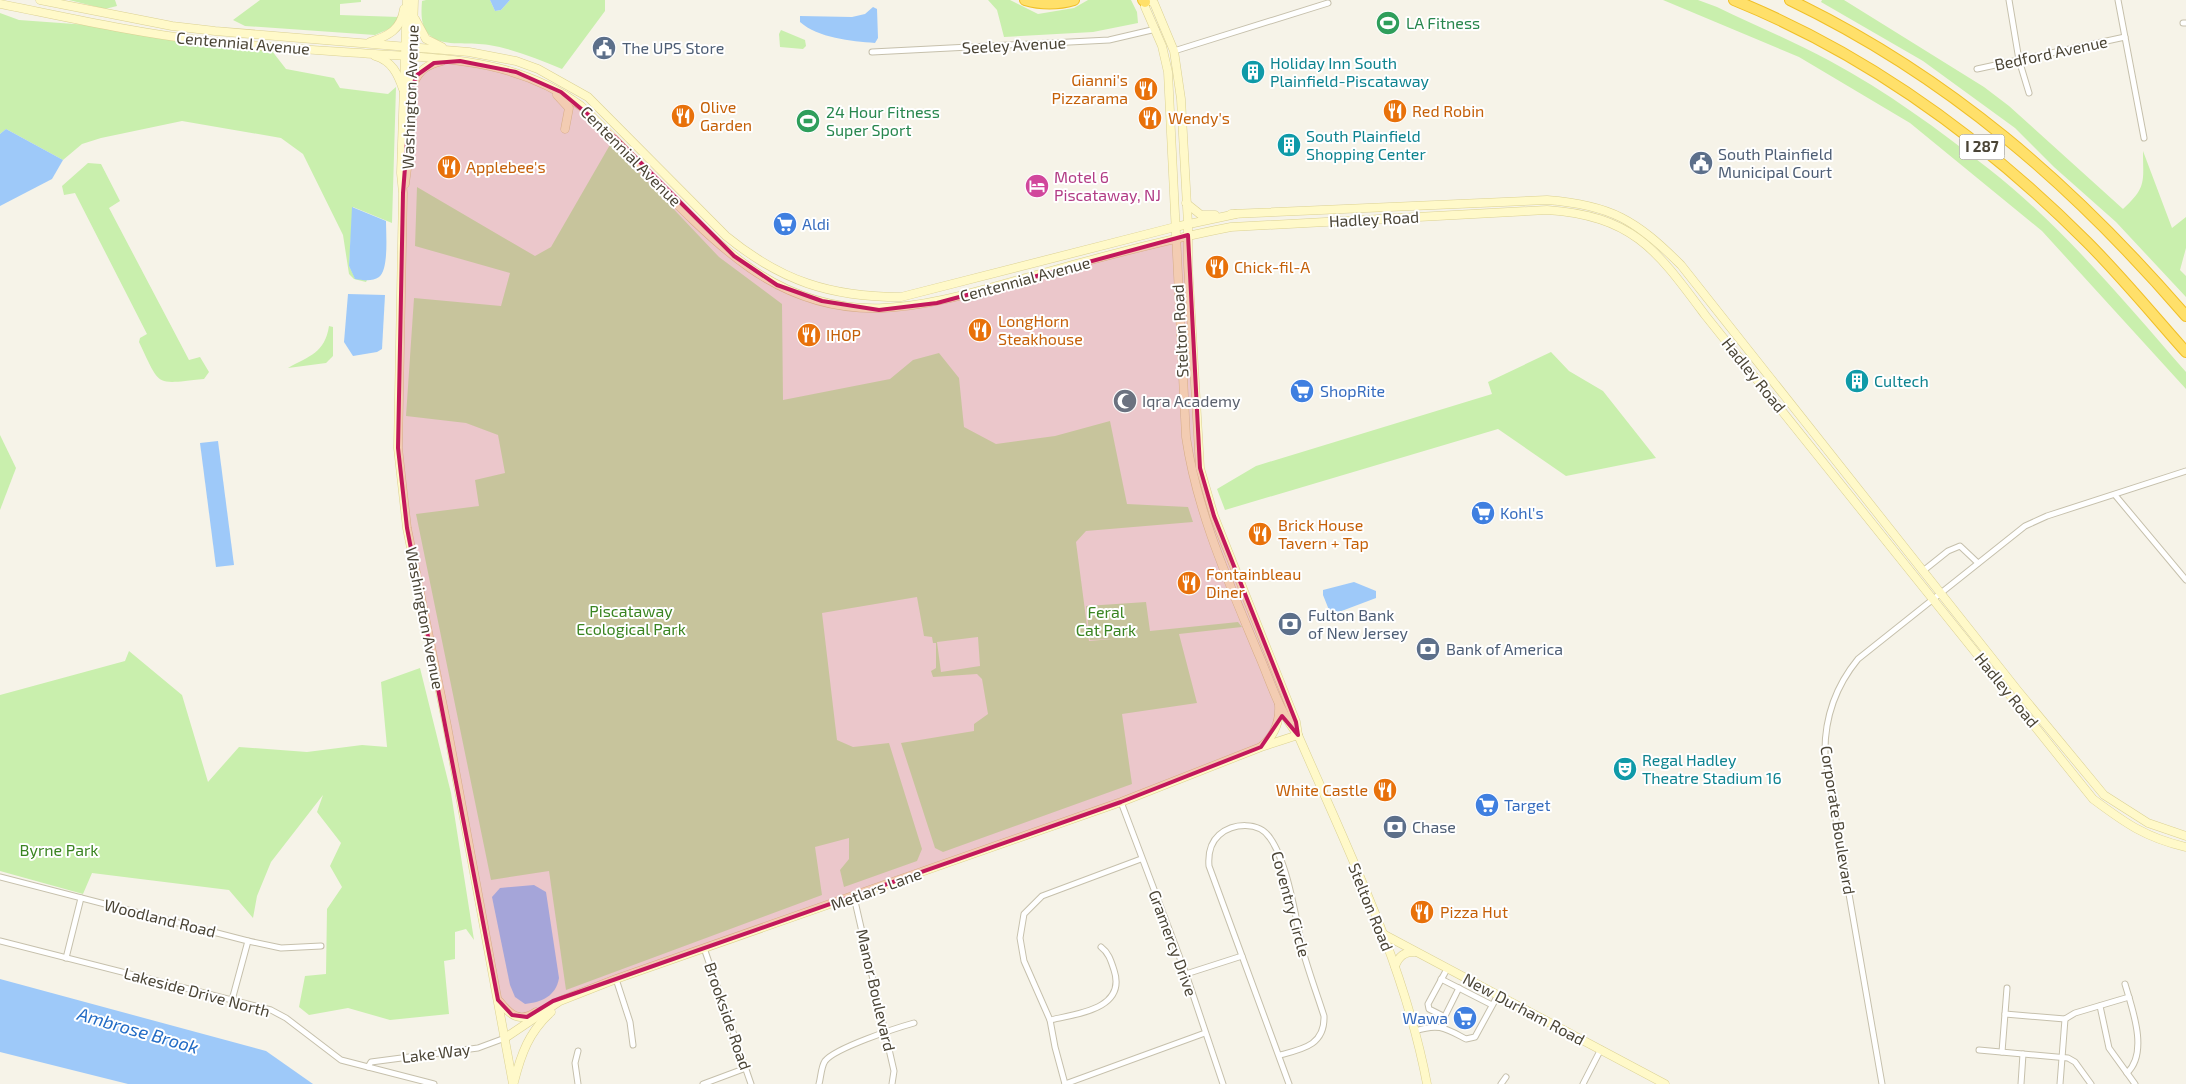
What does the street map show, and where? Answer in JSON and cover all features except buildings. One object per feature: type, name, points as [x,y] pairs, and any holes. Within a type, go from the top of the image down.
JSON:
[{"type":"highway","points":[[1025,0],[1037,4],[1055,4],[1074,0]]},
{"type":"highway","name":"I 287","points":[[1734,0],[1787,24],[1858,62],[1962,132],[2020,179],[2088,244],[2186,352]]},
{"type":"highway","name":"I 287","points":[[1790,0],[1887,52],[1935,83],[1999,130],[2102,223],[2186,316]]},
{"type":"main road","name":"Centennial Avenue","points":[[40,0],[172,26],[451,50],[516,61],[546,73],[588,97],[726,236],[770,268],[816,288],[872,297],[901,297],[1175,227]]},
{"type":"main road","points":[[365,43],[387,36],[398,26],[406,0]]},
{"type":"main road","name":"Washington Avenue","points":[[406,0],[410,47]]},
{"type":"main road","name":"Washington Avenue","points":[[414,0],[401,173],[403,194],[398,359],[399,456],[407,528],[505,1038]]},
{"type":"main road","name":"Stelton Road","points":[[1146,1],[1168,72],[1186,436],[1190,467],[1204,515],[1278,700],[1289,725],[1298,735]]},
{"type":"main road","name":"Stelton Road","points":[[1146,1],[1154,3],[1174,51],[1181,98],[1188,224],[1188,265],[1200,468],[1214,516],[1296,722],[1298,735],[1395,966],[1415,1031],[1427,1084]]},
{"type":"main road","name":"Centennial Avenue","points":[[0,4],[149,34],[199,40],[452,60],[493,65],[531,77],[562,92],[581,106],[615,137],[718,242],[750,268],[777,285],[822,301],[879,310],[937,303],[1176,239]]},
{"type":"main road","points":[[413,16],[426,39],[451,50]]},
{"type":"main road","points":[[358,53],[380,58],[389,64],[397,71],[408,92]]},
{"type":"main road","points":[[408,92],[417,76],[426,66],[452,60]]},
{"type":"main road","points":[[531,77],[533,82],[561,97],[566,102],[569,108],[565,129]]},
{"type":"main road","name":"Hadley Road","points":[[1186,203],[1201,215],[1547,200],[1576,202],[1600,208],[1631,221],[1652,236],[1681,265],[1922,571],[1937,596],[2093,799],[2130,826],[2156,839],[2186,847]]},
{"type":"main road","name":"Hadley Road","points":[[1176,239],[1231,227],[1515,211],[1577,212],[1600,218],[1627,230],[1653,249],[1672,270],[1705,315],[2104,795],[2148,823],[2186,836]]},
{"type":"main road","name":"Hadley Road","points":[[1175,227],[1236,214]]},
{"type":"main road","points":[[1672,270],[1681,265]]},
{"type":"main road","points":[[1261,747],[1269,740],[1276,728],[1280,714],[1278,700]]},
{"type":"main road","name":"Metlars Lane","points":[[505,1038],[560,1001],[616,978],[854,897],[1121,802],[1261,747],[1298,735]]},
{"type":"main road","name":"New Durham Road","points":[[1383,934],[1665,1084]]},
{"type":"main road","points":[[1395,966],[1400,956],[1415,952]]},
{"type":"main road","points":[[498,1000],[506,1010],[518,1018],[532,1014],[553,1001],[560,1001]]},
{"type":"main road","points":[[513,1084],[526,1042],[533,1030],[560,1001]]},
{"type":"main road","points":[[505,1038],[513,1084]]},
{"type":"street","points":[[2009,0],[2019,60],[2029,93]]},
{"type":"street","points":[[2118,0],[2144,138]]},
{"type":"street","points":[[1174,51],[1328,3]]},
{"type":"street","name":"Seeley Avenue","points":[[872,52],[1109,40],[1156,29]]},
{"type":"street","name":"Bedford Avenue","points":[[1977,69],[2125,37]]},
{"type":"street","name":"Corporate Boulevard","points":[[1882,1084],[1825,756],[1825,736],[1830,711],[1849,670],[1858,660],[1978,563],[2032,523],[2047,516],[2186,471]]},
{"type":"street","points":[[2115,495],[2186,580]]},
{"type":"street","points":[[1922,571],[1948,551],[1960,546],[1978,563]]},
{"type":"street","name":"Gramercy Drive","points":[[1121,802],[1186,974],[1223,1084]]},
{"type":"street","name":"Coventry Circle","points":[[1280,1055],[1310,1047],[1317,1041],[1324,1025],[1324,1016],[1304,952],[1293,898],[1275,846],[1265,832],[1249,826],[1240,826],[1223,832],[1215,838],[1208,857],[1209,866],[1280,1055],[1289,1084]]},
{"type":"street","points":[[1141,859],[1042,896],[1024,914],[1020,938],[1024,961],[1050,1020],[1065,1084],[1205,1033]]},
{"type":"street","name":"Woodland Road","points":[[0,877],[248,941],[281,948],[321,946]]},
{"type":"street","name":"Manor Boulevard","points":[[854,897],[894,1071],[892,1084]]},
{"type":"street","points":[[66,958],[81,898]]},
{"type":"street","name":"Lakeside Drive North","points":[[2,941],[280,1014],[337,1058],[434,1084]]},
{"type":"street","points":[[232,1000],[248,941]]},
{"type":"street","points":[[1050,1020],[1097,1008],[1113,994],[1117,980],[1109,956],[1100,947]]},
{"type":"street","name":"Brookside Road","points":[[704,948],[751,1084]]},
{"type":"street","points":[[1186,974],[1242,956]]},
{"type":"street","points":[[1445,1017],[1429,1009],[1428,1004],[1447,969]]},
{"type":"street","points":[[616,978],[630,1022],[633,1045]]},
{"type":"street","points":[[1441,979],[1492,1005]]},
{"type":"street","points":[[2125,984],[2138,1033],[2135,1064],[2127,1073]]},
{"type":"street","points":[[1444,1027],[1445,1017],[1459,988]]},
{"type":"street","points":[[2002,1052],[2007,988]]},
{"type":"street","points":[[1415,1031],[1430,1026],[1444,1027],[1466,1039],[1475,1036],[1498,995]]},
{"type":"street","points":[[2005,1014],[2065,1019],[2075,1013],[2129,998]]},
{"type":"street","points":[[2100,1006],[2109,1048],[2135,1084]]},
{"type":"street","points":[[2060,1084],[2065,1019]]},
{"type":"street","points":[[819,1084],[825,1060],[885,1032],[914,1023]]},
{"type":"street","name":"Lake Way","points":[[368,1067],[371,1062],[478,1048],[505,1038]]},
{"type":"street","points":[[1583,1084],[1601,1049]]},
{"type":"street","points":[[578,1050],[575,1063],[578,1084]]},
{"type":"street","points":[[1978,1050],[2062,1057],[2075,1062],[2091,1084]]},
{"type":"street","points":[[2021,1084],[2023,1054]]},
{"type":"street","points":[[703,1084],[746,1068]]},
{"type":"street","points":[[1501,1084],[1506,1077]]},
{"type":"highlighted area","points":[[460,61],[516,72],[561,92],[615,137],[734,256],[777,285],[822,301],[879,310],[937,303],[1188,235],[1200,468],[1214,516],[1296,722],[1298,735],[1282,716],[1261,747],[1121,802],[553,1001],[527,1017],[512,1015],[498,1000],[407,528],[398,448],[403,193],[411,90],[417,75],[434,63]]},
{"type":"green space","points":[[69,0],[115,0],[117,6],[105,9]]},
{"type":"green space","points":[[260,0],[361,0],[361,2],[340,4],[340,15],[399,17],[391,28],[375,35],[245,26],[233,20]]},
{"type":"green space","points":[[490,0],[495,11],[501,10],[510,0],[605,0],[605,11],[562,69],[508,49],[435,39],[426,32],[422,22],[422,1]]},
{"type":"green space","points":[[988,0],[1010,0],[1038,14],[1074,8],[1088,0],[1131,0],[1137,12],[1138,23],[1093,32],[1004,37],[997,10]]},
{"type":"green space","points":[[1663,0],[1698,0],[1802,47],[1871,85],[1951,140],[2016,191],[2068,240],[2186,372],[2186,389],[2042,231],[1910,123],[1799,57]]},
{"type":"green space","points":[[1822,0],[1844,0],[1984,87],[2009,106],[2123,209],[2140,189],[2143,177],[2143,151],[2172,228],[2186,217],[2186,248],[2180,270],[2186,276],[2186,297],[2116,222],[2054,167],[2015,128],[1923,61],[1821,2]]},
{"type":"green space","points":[[0,13],[19,20],[102,26],[190,44],[272,51],[286,69],[334,78],[340,88],[388,94],[396,87],[392,223],[353,207],[349,266],[355,278],[367,280],[366,282],[354,279],[349,274],[343,235],[303,154],[281,138],[182,121],[101,138],[82,144],[63,160],[6,129],[0,134]]},
{"type":"green space","points":[[781,30],[805,40],[806,46],[803,49],[780,47],[779,34]]},
{"type":"green space","points":[[611,143],[719,257],[782,304],[783,400],[890,379],[913,360],[939,353],[959,378],[964,427],[996,444],[1055,436],[1110,421],[1127,504],[1188,507],[1193,522],[1086,531],[1076,542],[1089,641],[1112,639],[1090,640],[1086,606],[1146,602],[1150,631],[1238,622],[1242,627],[1179,634],[1197,703],[1122,714],[1132,784],[943,852],[935,848],[901,743],[974,731],[974,724],[988,714],[982,679],[977,674],[933,677],[931,671],[936,668],[936,643],[933,643],[932,637],[924,636],[917,597],[822,613],[837,740],[853,747],[889,743],[922,849],[917,861],[844,887],[840,870],[849,859],[849,838],[815,847],[822,895],[566,990],[549,871],[491,880],[416,514],[479,506],[475,480],[505,473],[498,435],[466,423],[406,416],[414,298],[501,306],[510,273],[415,246],[417,187],[535,256],[551,247]],"holes":[[[978,637],[980,666],[941,672],[937,642]]]},
{"type":"green space","points":[[88,163],[101,164],[120,201],[109,208],[189,360],[200,357],[209,372],[204,379],[167,382],[161,380],[151,368],[139,342],[140,338],[147,334],[75,193],[64,195],[62,186]]},
{"type":"green space","points":[[329,326],[333,327],[333,356],[326,363],[288,368],[309,357],[320,348],[327,335]]},
{"type":"green space","points":[[1551,352],[1569,371],[1603,391],[1656,458],[1566,476],[1498,429],[1225,510],[1217,489],[1256,466],[1492,394],[1488,382]]},
{"type":"green space","points":[[0,435],[16,468],[0,510]]},
{"type":"green space","name":"Byrne Park","points":[[129,651],[182,695],[208,782],[239,747],[307,752],[362,745],[387,747],[381,682],[420,668],[451,793],[474,940],[466,929],[455,932],[455,959],[444,961],[449,1014],[390,1020],[348,1008],[309,1015],[299,1007],[305,976],[326,974],[327,909],[342,887],[330,866],[341,843],[317,812],[323,795],[271,862],[257,896],[253,918],[229,890],[92,873],[83,894],[0,871],[0,695],[125,661]]},
{"type":"water","points":[[490,0],[510,0],[501,10],[495,11]]},
{"type":"water","points":[[873,7],[877,9],[878,38],[875,43],[845,40],[825,35],[800,22],[800,16],[852,17],[865,14]]},
{"type":"water","points":[[6,129],[63,160],[52,179],[0,206],[0,134]]},
{"type":"water","points":[[352,207],[386,221],[386,259],[382,273],[373,280],[355,279],[349,266]]},
{"type":"water","points":[[348,294],[385,295],[382,349],[377,352],[353,356],[344,342]]},
{"type":"water","points":[[218,441],[234,565],[216,567],[200,443]]},
{"type":"water","points":[[1354,582],[1376,591],[1376,598],[1331,615],[1323,595],[1323,590]]},
{"type":"water","points":[[534,885],[546,892],[559,978],[551,994],[537,1002],[525,1004],[515,997],[510,985],[492,897],[500,888]]},
{"type":"water","name":"Ambrose Brook","points":[[0,979],[266,1051],[313,1084],[128,1084],[0,1052]]},
{"type":"place","name":"LA Fitness","points":[[1388,23]]},
{"type":"place","name":"The UPS Store","points":[[604,48]]},
{"type":"place","name":"Holiday Inn South Plainfield-Piscataway","points":[[1253,72]]},
{"type":"place","name":"Gianni's Pizzarama","points":[[1146,89]]},
{"type":"place","name":"Red Robin","points":[[1395,111]]},
{"type":"place","name":"Olive Garden","points":[[683,116]]},
{"type":"place","name":"Wendy's","points":[[1150,118]]},
{"type":"place","name":"24 Hour Fitness Super Sport","points":[[808,121]]},
{"type":"place","name":"South Plainfield Shopping Center","points":[[1289,145]]},
{"type":"place","name":"South Plainfield Municipal Court","points":[[1701,163]]},
{"type":"place","name":"Applebee's","points":[[449,167]]},
{"type":"place","name":"Motel 6 Piscataway, NJ","points":[[1037,186]]},
{"type":"place","name":"Aldi","points":[[785,224]]},
{"type":"place","name":"Chick-fil-A","points":[[1217,267]]},
{"type":"place","name":"LongHorn Steakhouse","points":[[980,330]]},
{"type":"place","name":"IHOP","points":[[809,335]]},
{"type":"place","name":"Cultech","points":[[1857,381]]},
{"type":"place","name":"ShopRite","points":[[1302,391]]},
{"type":"place","name":"Iqra Academy","points":[[1125,401]]},
{"type":"place","name":"Kohl's","points":[[1483,513]]},
{"type":"place","name":"Brick House Tavern + Tap","points":[[1260,534]]},
{"type":"place","name":"Fontainbleau Diner","points":[[1189,583]]},
{"type":"place","name":"Fulton Bank of New Jersey","points":[[1290,624]]},
{"type":"place","name":"Bank of America","points":[[1428,649]]},
{"type":"place","name":"Regal Hadley Theatre Stadium 16","points":[[1625,769]]},
{"type":"place","name":"White Castle","points":[[1385,790]]},
{"type":"place","name":"Target","points":[[1487,805]]},
{"type":"place","name":"Chase","points":[[1395,827]]},
{"type":"place","name":"Pizza Hut","points":[[1422,912]]},
{"type":"place","name":"Wawa","points":[[1465,1018]]},
{"type":"park label","name":"Piscataway Ecological Park","points":[[631,620]]},
{"type":"park label","name":"Feral Cat Park","points":[[1106,621]]}]
